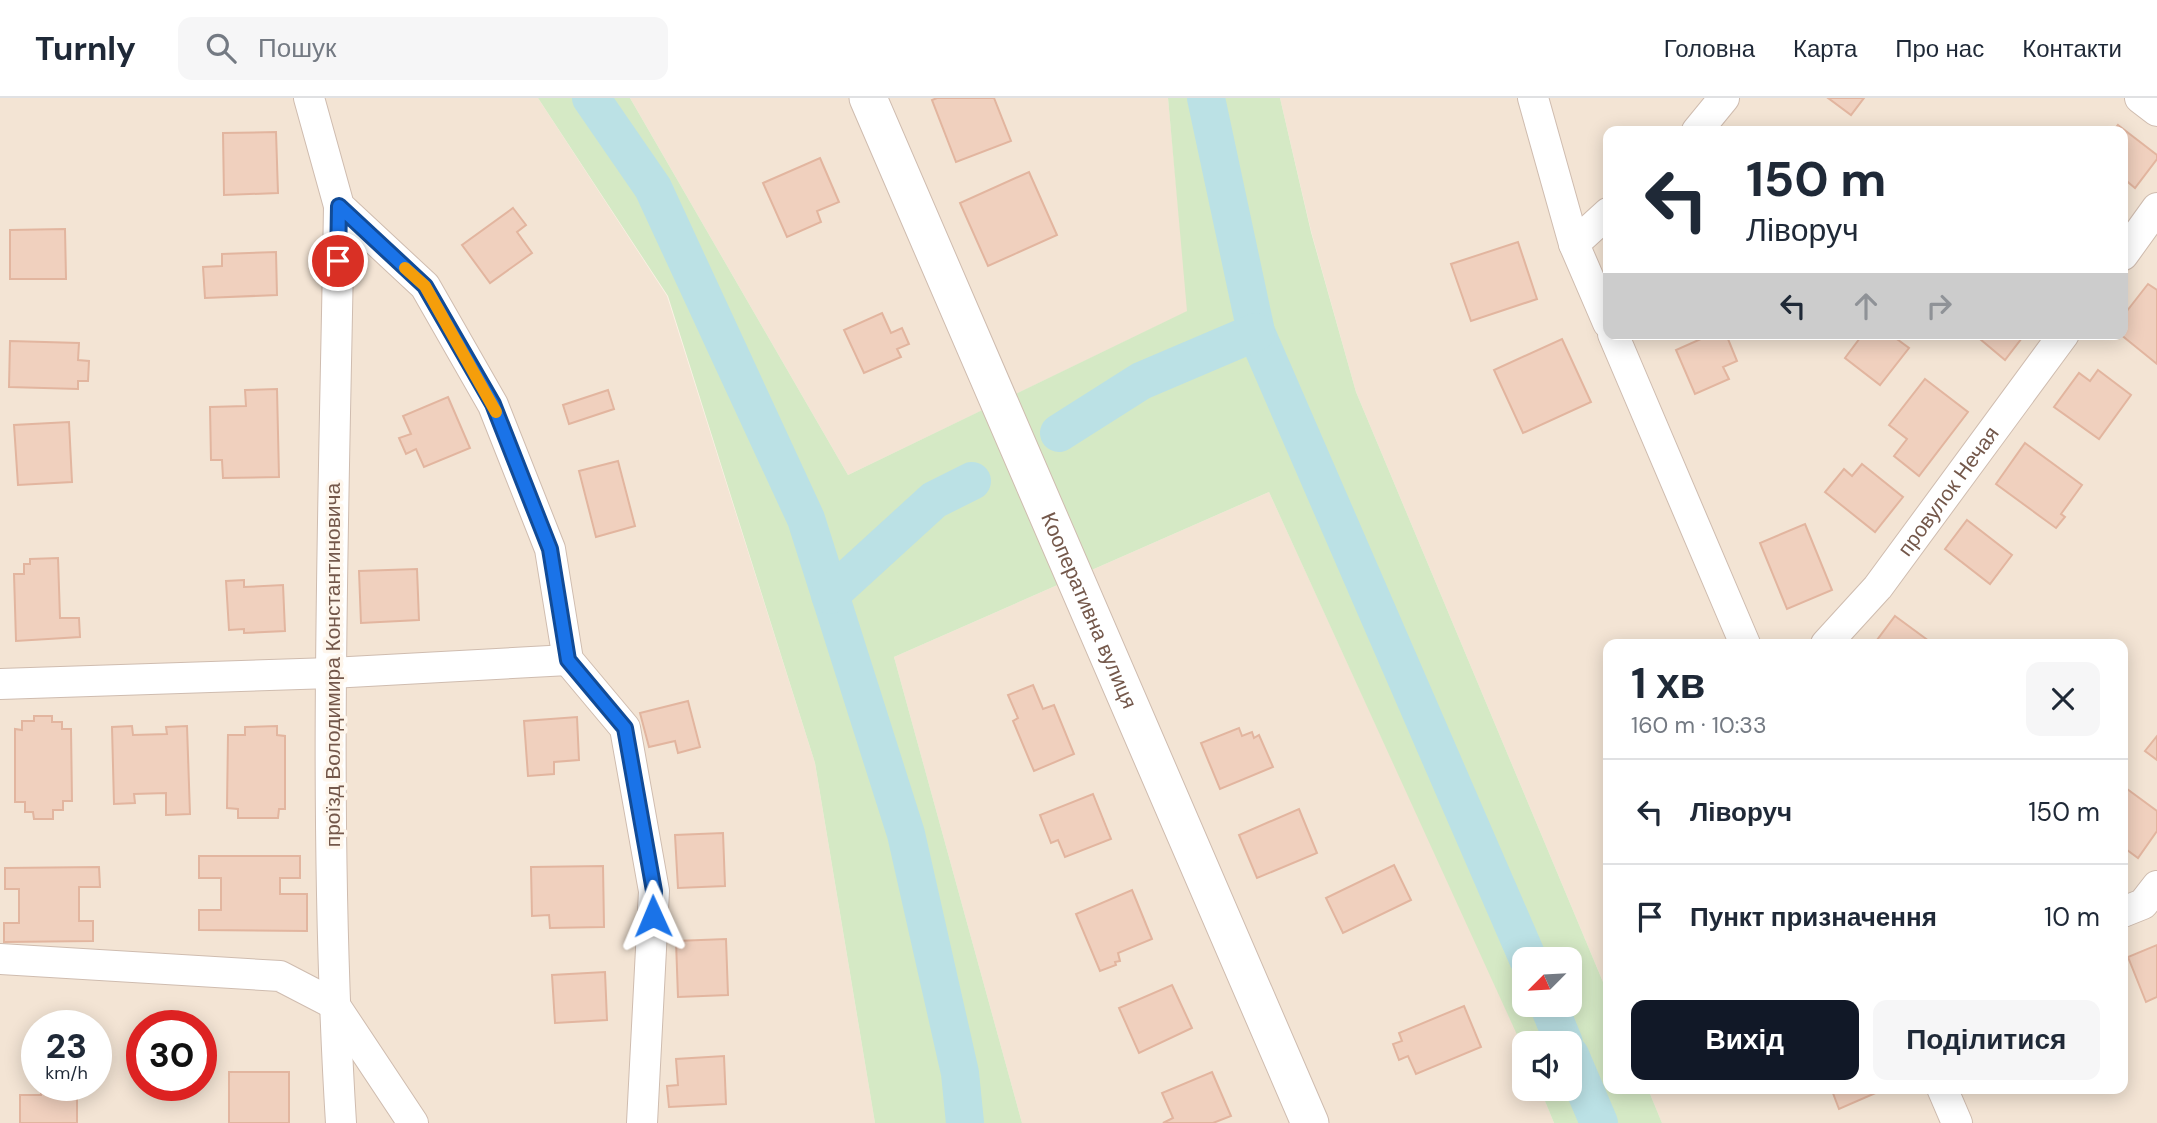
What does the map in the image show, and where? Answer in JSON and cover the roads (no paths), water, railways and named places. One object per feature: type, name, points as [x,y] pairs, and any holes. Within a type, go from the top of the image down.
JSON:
[{"type":"street","name":"проїзд Володимира Константиновича","points":[[309,98],[339,206],[331,673],[334,1004],[341,1123]]},
{"type":"street","name":"Кооперативна вулиця","points":[[868,98],[1310,1123]]},
{"type":"street","points":[[1533,98],[1574,244],[1603,311]]},
{"type":"street","points":[[1701,126],[1724,98]]},
{"type":"street","points":[[2140,98],[2157,111]]},
{"type":"street","points":[[339,206],[425,286],[493,404],[550,549],[568,660],[625,728],[654,891],[642,1123]]},
{"type":"street","points":[[2128,248],[2157,208]]},
{"type":"street","points":[[1574,244],[1603,218]]},
{"type":"street","points":[[1616,340],[1743,639]]},
{"type":"street","name":"провулок Нечая","points":[[1831,639],[1878,587],[2060,340]]},
{"type":"street","points":[[0,684],[331,673],[568,660]]},
{"type":"street","points":[[2128,910],[2143,904],[2157,886]]},
{"type":"street","points":[[0,959],[280,976],[334,1004],[413,1123]]},
{"type":"street","points":[[1945,1094],[1957,1123]]},
{"type":"waterway","points":[[591,98],[653,188],[806,519],[906,834],[960,1073],[965,1123]]},
{"type":"waterway","points":[[1206,98],[1256,332],[1523,947]]},
{"type":"waterway","points":[[1059,433],[1141,381],[1256,332]]},
{"type":"waterway","points":[[830,595],[934,500],[972,481]]},
{"type":"waterway","points":[[1553,1017],[1559,1031]]},
{"type":"waterway","points":[[1582,1083],[1599,1123]]}]
